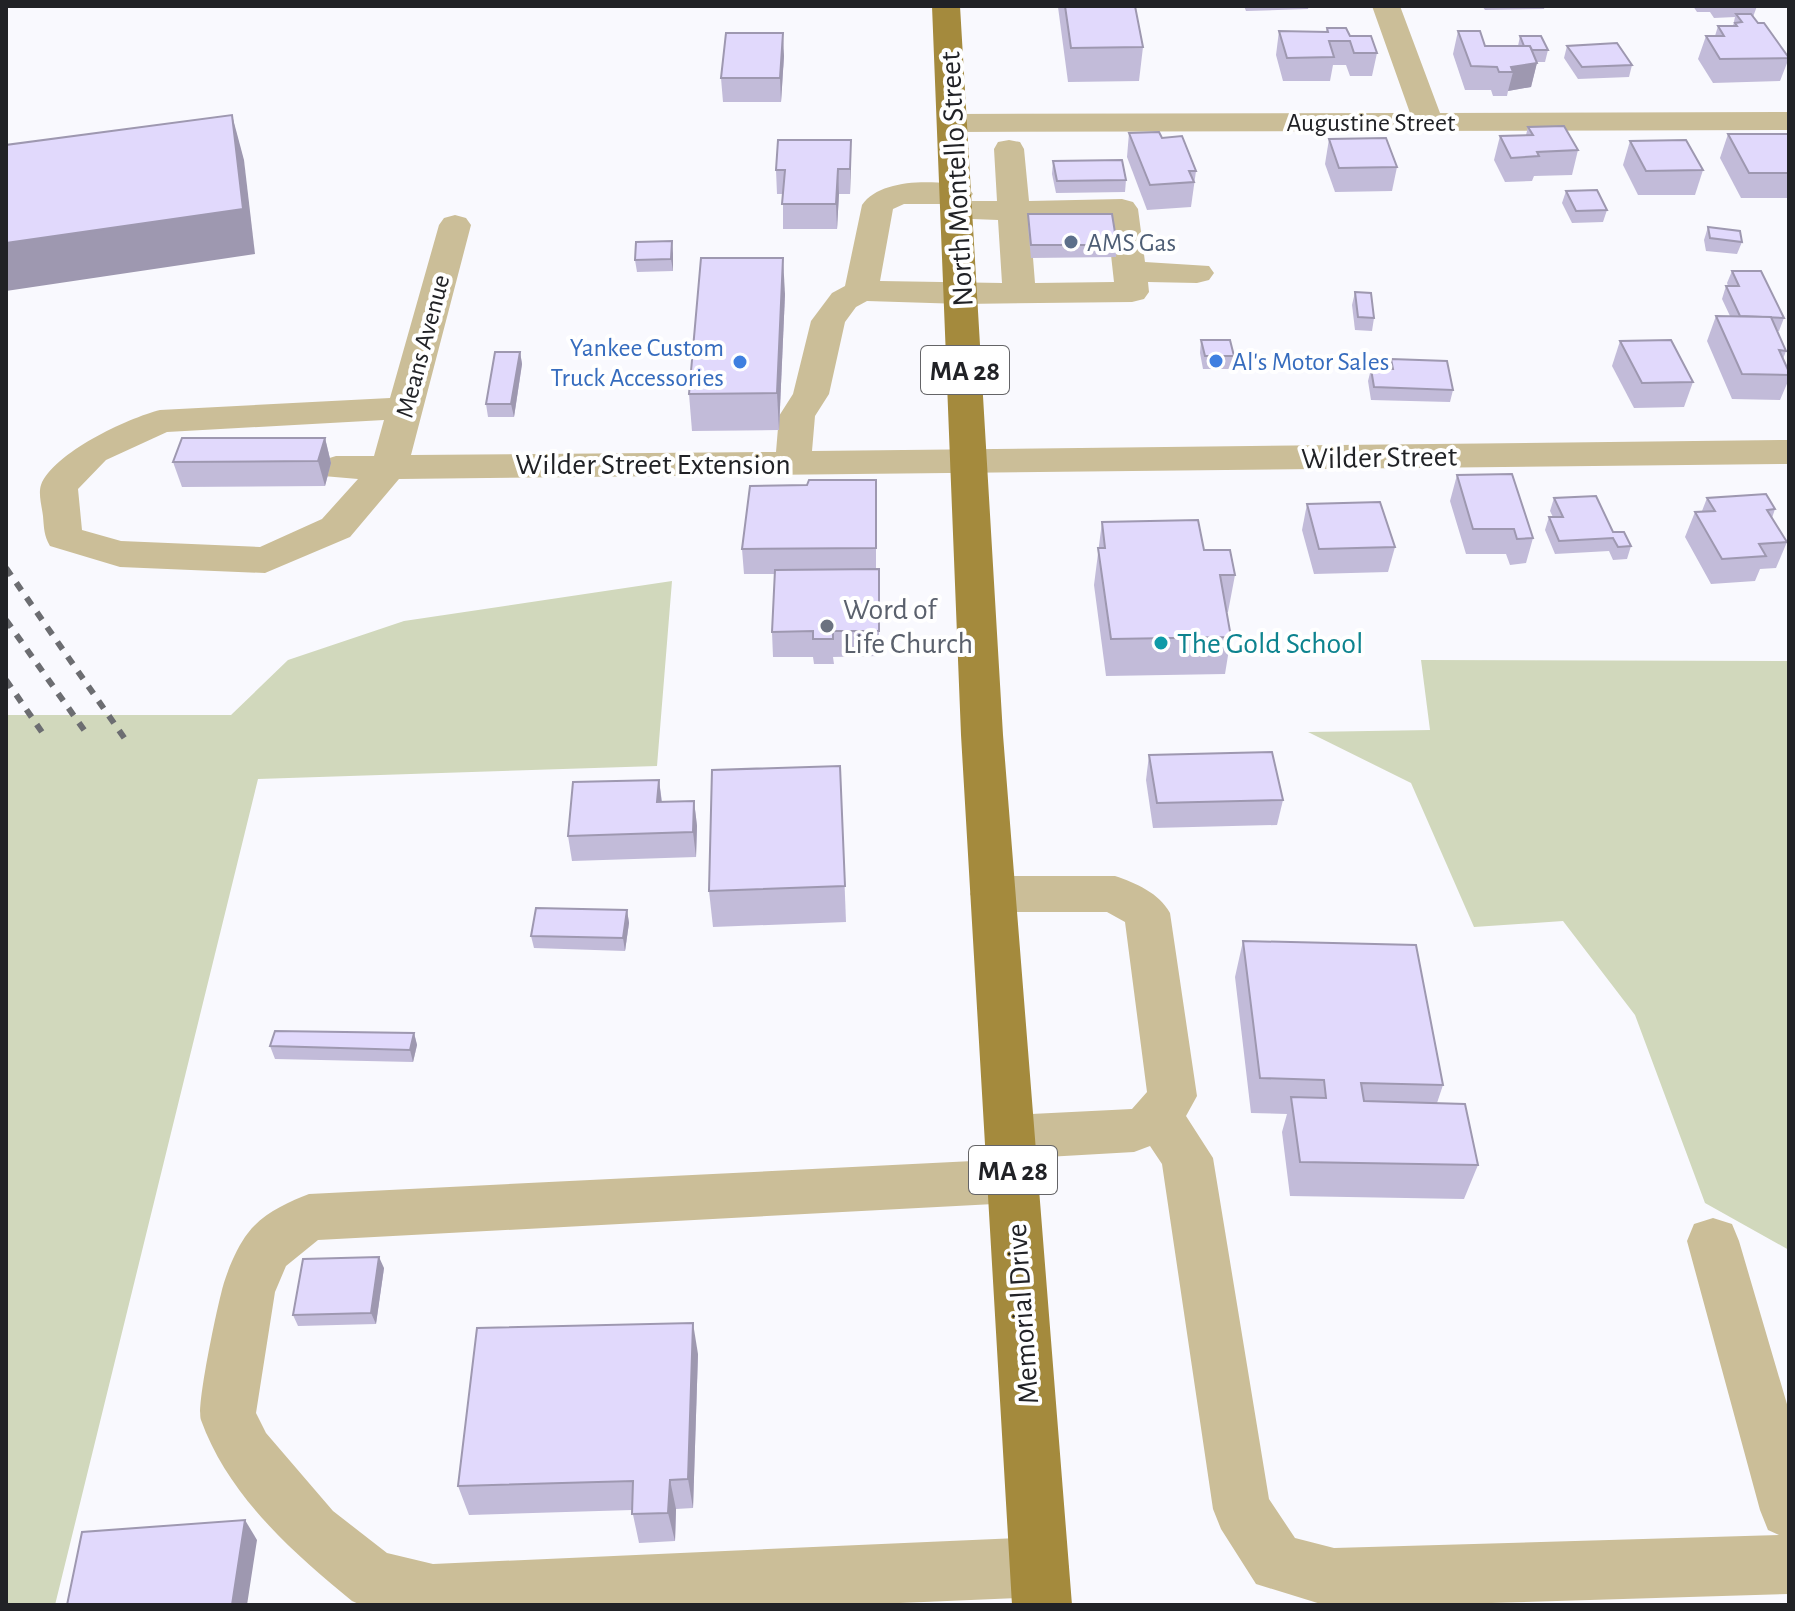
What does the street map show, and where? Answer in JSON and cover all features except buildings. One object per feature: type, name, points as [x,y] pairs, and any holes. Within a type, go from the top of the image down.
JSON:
[{"type":"main road","name":"North Montello Street","points":[[946,6],[982,735]]},
{"type":"main road","name":"Memorial Drive","points":[[982,735],[1041,1586]]},
{"type":"street","points":[[1386,6],[1428,122]]},
{"type":"street","name":"Augustine Street","points":[[1007,136],[1088,148],[1085,123],[1789,121]]},
{"type":"street","points":[[953,123],[1007,136],[1019,293]]},
{"type":"street","points":[[793,463],[797,416],[811,394],[828,321],[844,300],[861,291],[962,294],[1132,292],[1122,209],[1075,231],[1014,210],[897,196],[882,200],[878,205],[861,291]]},
{"type":"street","name":"Means Avenue","points":[[389,467],[455,225]]},
{"type":"street","points":[[1075,231],[1079,292]]},
{"type":"street","points":[[1129,272],[1197,273]]},
{"type":"street","points":[[389,467],[336,528],[265,560],[120,554],[64,537],[59,487],[93,452],[160,421],[405,408]]},
{"type":"street","name":"Wilder Street","points":[[970,463],[1789,452]]},
{"type":"street","name":"Wilder Street Extension","points":[[336,468],[970,463]]},
{"type":"street","points":[[993,894],[1115,894],[1147,913],[1172,1096],[1154,1122],[1134,1130],[1012,1159],[309,1217],[276,1239],[265,1251],[248,1292],[227,1416],[246,1452],[312,1531],[373,1580],[433,1594],[1041,1586]]},
{"type":"street","points":[[1158,1116],[1187,1158],[1242,1509],[1277,1563],[1334,1578],[1789,1564]]},
{"type":"street","points":[[1713,1241],[1789,1510]]},
{"type":"green space","points":[[672,581],[657,766],[258,779],[55,1605],[6,1605],[6,715],[231,715],[288,660],[404,621]]},
{"type":"green space","points":[[1421,660],[1789,661],[1789,1250],[1705,1203],[1635,1015],[1563,921],[1474,927],[1411,783],[1308,732],[1430,730]]},
{"type":"railway","points":[[6,568],[125,739]]},
{"type":"railway","points":[[6,620],[89,737]]},
{"type":"railway","points":[[6,680],[44,735]]},
{"type":"place","name":"AMS Gas","points":[[1071,242]]},
{"type":"place","name":"Al's Motor Sales","points":[[1216,361]]},
{"type":"place","name":"Yankee Custom Truck Accessories","points":[[740,362]]},
{"type":"place","name":"Word of Life Church","points":[[827,626]]},
{"type":"place","name":"The Gold School","points":[[1161,643]]}]
